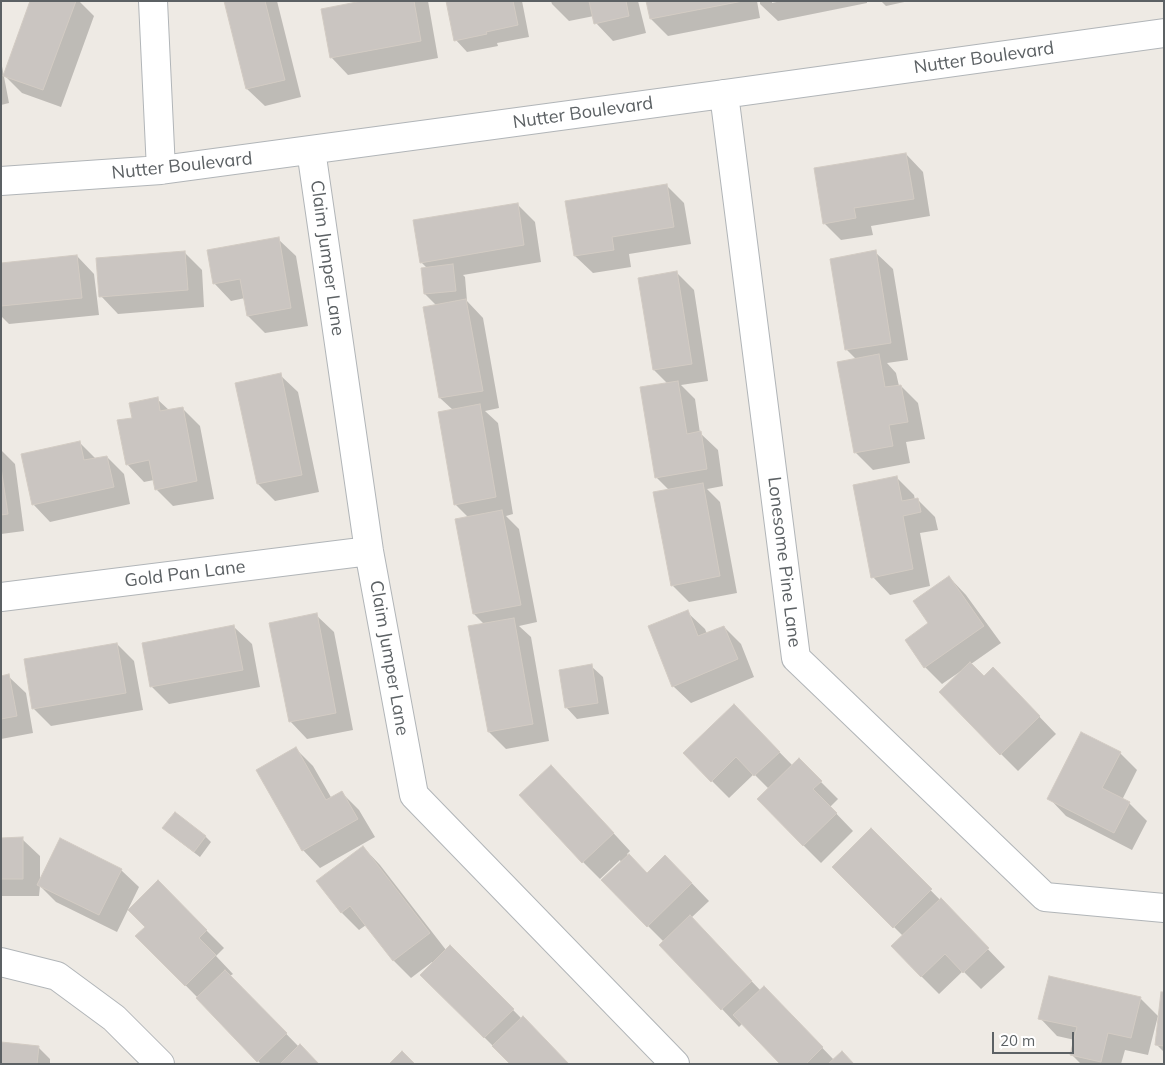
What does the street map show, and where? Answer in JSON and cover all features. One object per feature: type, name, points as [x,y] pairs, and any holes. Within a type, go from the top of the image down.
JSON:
[{"type":"street","points":[[152,1],[161,170]]},
{"type":"street","name":"Nutter Boulevard","points":[[1,180],[161,170],[1164,33]]},
{"type":"street","name":"Lonesome Pine Lane","points":[[724,94],[796,658],[1046,897],[1164,908]]},
{"type":"street","name":"Claim Jumper Lane","points":[[312,150],[369,551],[414,795],[675,1064]]},
{"type":"street","name":"Gold Pan Lane","points":[[1,597],[369,551]]},
{"type":"street","points":[[1,962],[58,976],[114,1018],[160,1064]]},
{"type":"building","points":[[30,1],[76,1],[43,90],[3,76]]},
{"type":"building","points":[[224,1],[265,1],[285,80],[246,89]]},
{"type":"building","points":[[362,1],[414,1],[421,41],[330,58],[321,9]]},
{"type":"building","points":[[446,1],[513,1],[518,25],[454,41]]},
{"type":"building","points":[[589,1],[626,1],[629,16],[594,24]]},
{"type":"building","points":[[646,1],[743,1],[650,19]]},
{"type":"building","points":[[906,153],[914,199],[854,208],[856,218],[823,224],[814,168]]},
{"type":"building","points":[[667,184],[674,227],[612,237],[614,250],[574,256],[565,201]]},
{"type":"building","points":[[518,203],[524,245],[420,263],[413,220]]},
{"type":"building","points":[[279,237],[291,308],[247,316],[240,279],[213,284],[207,250]]},
{"type":"building","points":[[876,250],[891,343],[845,350],[830,259]]},
{"type":"building","points":[[185,251],[188,290],[99,297],[96,258]]},
{"type":"building","points":[[77,255],[82,298],[1,306],[1,263]]},
{"type":"building","points":[[453,264],[456,291],[424,294],[421,268]]},
{"type":"building","points":[[677,271],[692,364],[653,370],[638,278]]},
{"type":"building","points":[[466,299],[483,391],[439,398],[423,307]]},
{"type":"building","points":[[879,354],[885,387],[901,385],[908,422],[889,425],[893,446],[854,453],[837,362]]},
{"type":"building","points":[[281,373],[302,475],[257,484],[235,383]]},
{"type":"building","points":[[678,381],[687,434],[701,431],[707,469],[655,478],[640,387]]},
{"type":"building","points":[[158,397],[160,411],[183,407],[197,481],[155,490],[149,460],[126,465],[117,420],[132,418],[129,403]]},
{"type":"building","points":[[480,404],[496,497],[454,505],[438,412]]},
{"type":"building","points":[[80,441],[84,460],[107,456],[114,487],[32,505],[21,454]]},
{"type":"building","points":[[1,468],[8,514],[1,515]]},
{"type":"building","points":[[897,476],[902,501],[918,498],[921,512],[903,516],[913,569],[871,578],[853,485]]},
{"type":"building","points":[[703,483],[720,576],[671,586],[653,492]]},
{"type":"building","points":[[502,510],[521,605],[473,614],[455,519]]},
{"type":"building","points":[[949,576],[984,626],[924,668],[905,640],[928,623],[913,601]]},
{"type":"building","points":[[688,610],[698,636],[724,626],[738,659],[672,687],[648,626]]},
{"type":"building","points":[[317,613],[336,713],[289,722],[269,623]]},
{"type":"building","points":[[514,618],[533,724],[488,732],[468,626]]},
{"type":"building","points":[[234,625],[243,670],[150,687],[142,643]]},
{"type":"building","points":[[117,643],[126,693],[32,709],[24,659]]},
{"type":"building","points":[[970,662],[984,676],[993,667],[1040,716],[1000,755],[939,692]]},
{"type":"building","points":[[592,664],[598,703],[565,708],[559,670]]},
{"type":"building","points":[[9,674],[17,716],[1,719],[1,676]]},
{"type":"building","points":[[734,704],[780,752],[754,776],[736,757],[711,782],[683,753]]},
{"type":"building","points":[[1081,732],[1121,752],[1102,788],[1130,802],[1114,833],[1047,799]]},
{"type":"building","points":[[296,747],[326,800],[342,791],[358,819],[302,851],[256,770]]},
{"type":"building","points":[[799,758],[822,781],[813,789],[837,813],[803,846],[757,799]]},
{"type":"building","points":[[551,765],[614,833],[582,863],[519,795]]},
{"type":"building","points":[[175,812],[206,836],[194,852],[162,828]]},
{"type":"building","points":[[871,828],[932,889],[893,928],[832,867]]},
{"type":"building","points":[[23,837],[23,879],[1,879],[1,838]]},
{"type":"building","points":[[60,838],[122,869],[99,915],[37,885]]},
{"type":"building","points":[[363,846],[430,933],[393,961],[350,906],[341,913],[316,881]]},
{"type":"building","points":[[629,854],[647,873],[665,855],[692,883],[647,927],[601,880]]},
{"type":"building","points":[[158,880],[207,930],[199,938],[216,955],[185,986],[135,936],[145,927],[128,910]]},
{"type":"building","points":[[941,898],[989,948],[963,973],[945,954],[921,977],[891,946]]},
{"type":"building","points":[[690,915],[752,981],[721,1010],[659,945]]},
{"type":"building","points":[[450,945],[514,1009],[484,1038],[420,975]]},
{"type":"building","points":[[225,970],[287,1033],[257,1062],[196,998]]},
{"type":"building","points":[[1049,976],[1141,997],[1131,1038],[1108,1033],[1101,1062],[1070,1055],[1077,1027],[1038,1019]]},
{"type":"building","points":[[764,986],[823,1047],[806,1064],[780,1064],[733,1015]]},
{"type":"building","points":[[1161,992],[1164,992],[1164,1046],[1155,1045]]},
{"type":"building","points":[[523,1016],[569,1064],[510,1064],[492,1046]]},
{"type":"building","points":[[1,1042],[39,1046],[37,1064],[1,1064]]},
{"type":"building","points":[[300,1044],[319,1064],[280,1064]]},
{"type":"building","points":[[402,1051],[415,1064],[389,1064]]},
{"type":"building","points":[[842,1051],[854,1064],[828,1064]]}]
